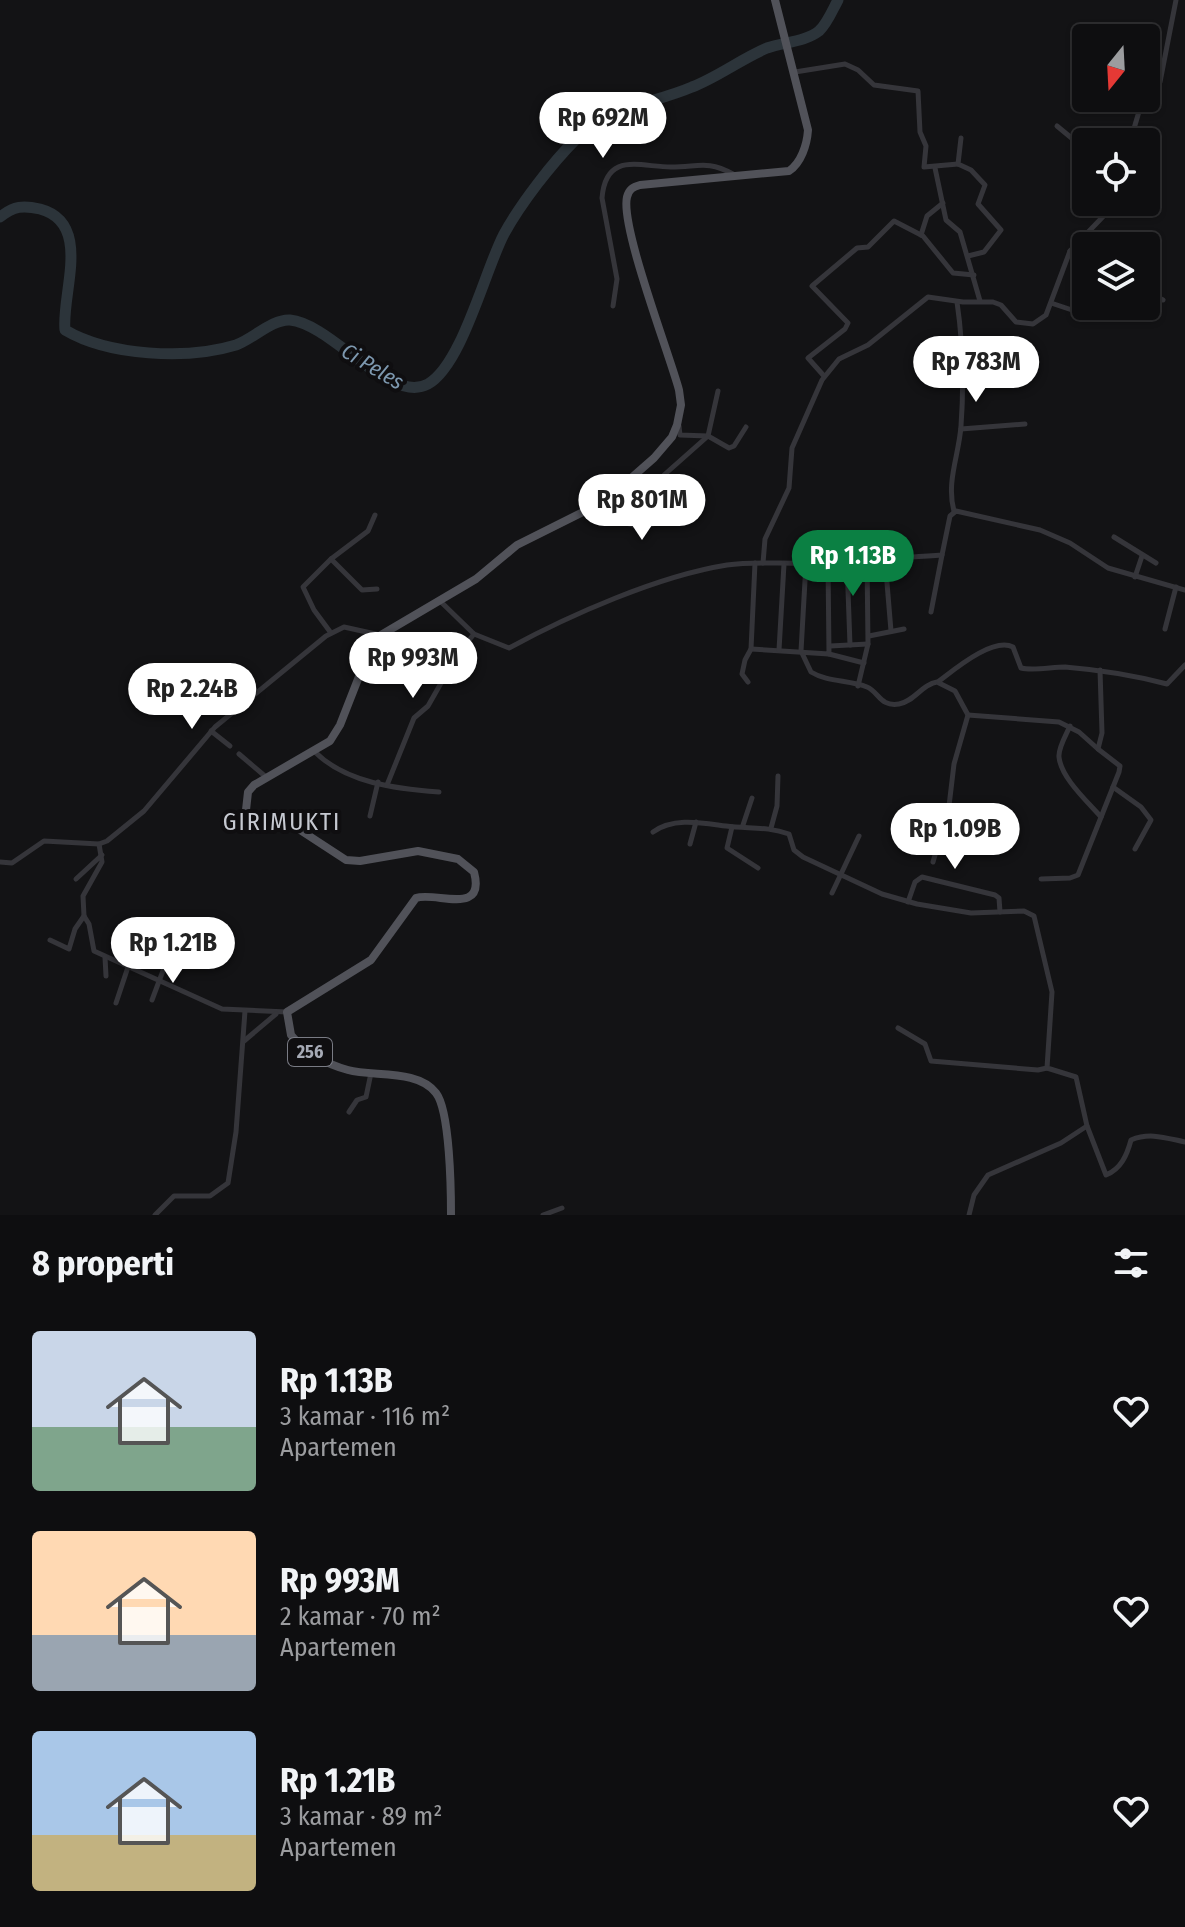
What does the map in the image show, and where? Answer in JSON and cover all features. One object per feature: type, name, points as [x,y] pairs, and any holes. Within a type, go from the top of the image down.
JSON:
[{"type":"main road","points":[[381,635],[479,577],[517,545],[600,504],[661,451],[678,421],[679,390],[635,248],[627,198],[633,187],[640,185],[789,171],[797,164],[807,141],[808,130],[775,0]]},
{"type":"main road","name":"256","points":[[381,635],[369,651],[337,731],[330,741],[252,786],[248,792],[246,810],[256,822],[297,828],[335,854],[353,861],[403,851],[441,854],[465,863],[474,872],[476,881],[472,892],[464,900],[427,895],[416,898],[371,960],[282,1013],[291,1035],[309,1051],[338,1066],[419,1081],[431,1088],[439,1098],[446,1129],[451,1215]]},
{"type":"street","points":[[1160,82],[1176,0]]},
{"type":"street","points":[[795,72],[845,64],[858,70],[874,85],[918,91],[920,132],[926,146],[923,163],[927,169],[958,164],[971,170],[985,185],[978,204],[1001,230],[984,252],[968,256]]},
{"type":"street","points":[[1057,126],[1072,138]]},
{"type":"street","points":[[958,164],[961,138]]},
{"type":"street","points":[[613,306],[617,279],[602,198],[604,186],[613,171],[629,163],[672,167],[711,164],[738,177]]},
{"type":"street","points":[[935,168],[946,220],[960,232],[980,301]]},
{"type":"street","points":[[921,235],[927,216],[943,203]]},
{"type":"street","points":[[763,564],[765,539],[789,488],[794,442],[824,376],[839,359],[868,345],[923,299],[933,296],[957,302],[980,301],[1001,305],[1016,322],[1027,325],[1046,315],[1070,251],[1104,216]]},
{"type":"street","points":[[824,376],[808,358],[845,329],[848,323],[812,289],[813,284],[857,248],[868,247],[895,221],[921,235],[950,270],[960,275],[974,275]]},
{"type":"street","points":[[931,612],[950,516],[954,511],[951,485],[961,429],[963,348],[957,302]]},
{"type":"street","points":[[1051,303],[1072,310]]},
{"type":"street","points":[[664,475],[708,436],[718,391]]},
{"type":"street","points":[[678,421],[680,435],[708,436],[732,448],[746,427]]},
{"type":"street","points":[[961,429],[1025,424]]},
{"type":"street","points":[[600,504],[619,521],[641,527],[659,522],[687,503]]},
{"type":"street","points":[[954,511],[1040,530],[1070,543],[1108,568],[1185,590]]},
{"type":"street","points":[[331,633],[302,589],[331,559],[368,531],[375,515]]},
{"type":"street","points":[[1114,537],[1156,563]]},
{"type":"street","points":[[440,601],[474,634],[509,648],[530,635],[663,583],[720,566],[847,563],[942,555]]},
{"type":"street","points":[[1135,577],[1142,556]]},
{"type":"street","points":[[331,559],[362,590],[377,589]]},
{"type":"street","points":[[885,559],[891,631]]},
{"type":"street","points":[[858,686],[869,636],[867,560]]},
{"type":"street","points":[[748,682],[743,678],[743,664],[751,649],[755,563]]},
{"type":"street","points":[[806,563],[801,651],[806,666],[816,675],[870,689],[878,700],[895,705],[903,703],[968,660],[1001,644],[1013,647],[1021,668],[1025,670],[1048,666],[1100,670],[1167,684],[1185,665]]},
{"type":"street","points":[[828,563],[829,654]]},
{"type":"street","points":[[847,563],[850,645]]},
{"type":"street","points":[[779,650],[784,564]]},
{"type":"street","points":[[1165,629],[1176,587]]},
{"type":"street","points":[[0,862],[12,863],[44,841],[99,844],[107,841],[144,811],[211,731],[331,633],[344,627],[381,635]]},
{"type":"street","points":[[869,636],[904,629]]},
{"type":"street","points":[[387,785],[414,718],[428,706],[457,655],[474,634]]},
{"type":"street","points":[[830,646],[868,644]]},
{"type":"street","points":[[751,649],[829,654],[864,663]]},
{"type":"street","points":[[1098,749],[1102,733],[1100,670]]},
{"type":"street","points":[[933,862],[949,806],[952,770],[968,715],[955,691],[937,682]]},
{"type":"street","points":[[968,715],[1048,720],[1070,726],[1120,766],[1078,875],[1041,879]]},
{"type":"street","points":[[1070,726],[1059,753],[1060,762],[1074,785],[1101,817]]},
{"type":"street","points":[[211,731],[230,746]]},
{"type":"street","points":[[315,752],[333,768],[387,785],[439,792]]},
{"type":"street","points":[[239,754],[267,778]]},
{"type":"street","points":[[771,828],[777,806],[778,776]]},
{"type":"street","points":[[370,816],[378,782]]},
{"type":"street","points":[[1113,787],[1141,807],[1151,820],[1135,849]]},
{"type":"street","points":[[743,825],[752,798]]},
{"type":"street","points":[[690,844],[696,822]]},
{"type":"street","points":[[653,832],[665,825],[696,822],[771,828],[789,834],[794,850],[803,857],[908,902],[971,913],[1028,912],[1037,920],[1052,992],[1047,1068]]},
{"type":"street","points":[[732,827],[727,848],[758,868]]},
{"type":"street","points":[[832,893],[859,836]]},
{"type":"street","points":[[99,844],[102,855],[100,866],[84,891],[84,916],[89,924],[91,949],[222,1009],[282,1013]]},
{"type":"street","points":[[76,879],[102,855]]},
{"type":"street","points":[[908,902],[915,882],[922,877],[995,895],[999,898],[1000,912]]},
{"type":"street","points":[[50,940],[69,949],[75,929],[84,916]]},
{"type":"street","points":[[105,957],[106,976]]},
{"type":"street","points":[[152,1000],[167,960]]},
{"type":"street","points":[[116,1003],[128,967]]},
{"type":"street","points":[[155,1215],[174,1196],[210,1196],[228,1183],[232,1172],[245,1011]]},
{"type":"street","points":[[243,1041],[282,1013]]},
{"type":"street","points":[[898,1028],[906,1036],[925,1044],[931,1061],[1038,1070],[1047,1068],[1072,1073],[1076,1077],[1087,1126],[1106,1175],[1115,1170],[1127,1155],[1131,1140],[1150,1135],[1185,1142]]},
{"type":"street","points":[[349,1112],[357,1100],[366,1097],[371,1073]]},
{"type":"street","points":[[969,1215],[974,1195],[988,1175],[1061,1143],[1087,1126]]},
{"type":"street","points":[[543,1215],[562,1208]]},
{"type":"waterway","name":"Ci Peles","points":[[0,217],[14,209],[40,209],[56,217],[66,229],[71,261],[65,330],[83,339],[149,353],[195,353],[236,345],[269,326],[290,320],[324,335],[396,383],[413,387],[428,384],[452,358],[511,222],[557,159],[577,138],[589,127],[617,112],[702,83],[767,48],[813,35],[825,24],[838,0]]},
{"type":"district","name":"GIRIMUKTI","points":[[282,822]]}]
